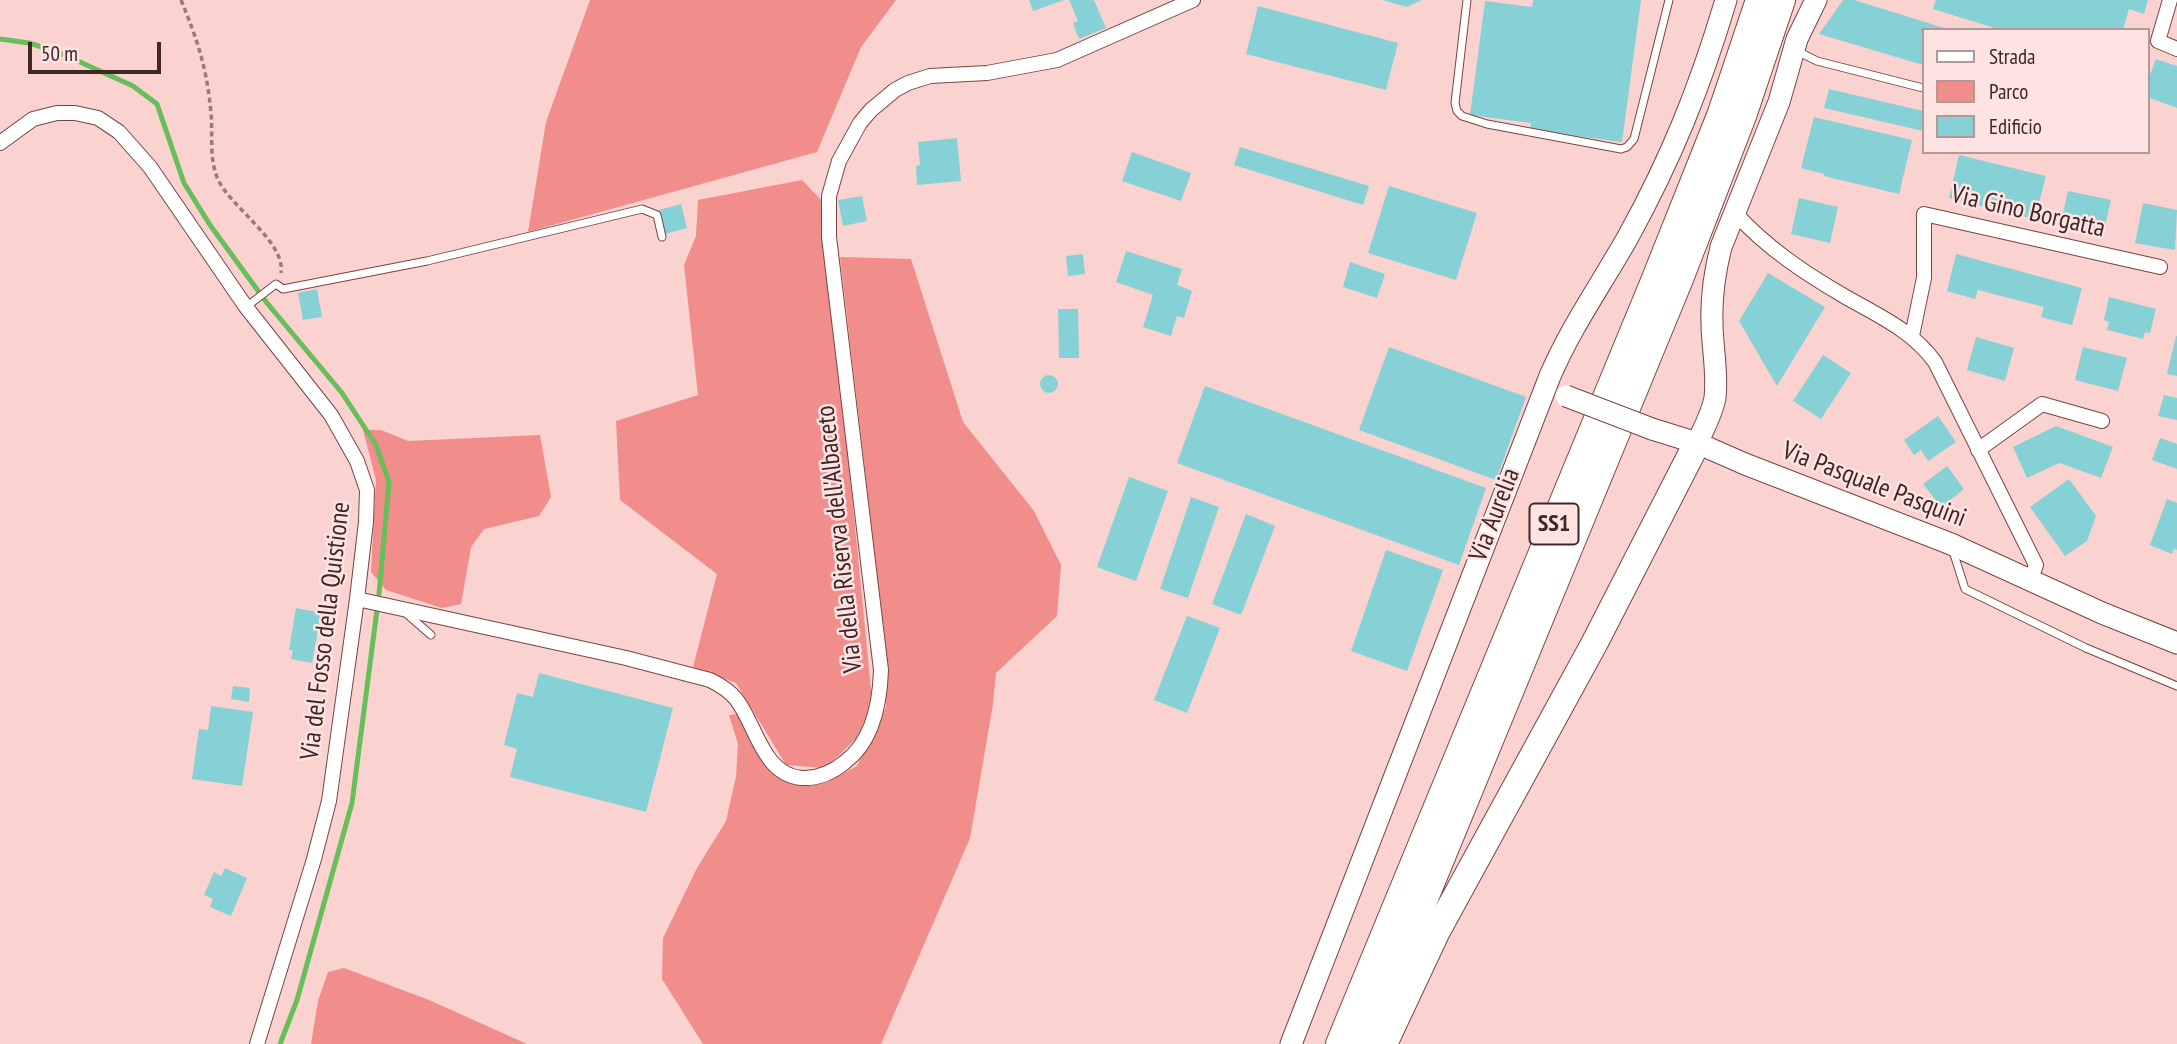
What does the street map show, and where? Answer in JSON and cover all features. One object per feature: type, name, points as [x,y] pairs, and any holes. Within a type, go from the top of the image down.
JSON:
[{"type":"highway","name":"SS1","points":[[1339,1044],[1721,113],[1759,0]]},
{"type":"highway","name":"SS1","points":[[1365,1044],[1680,279],[1748,103],[1782,0]]},
{"type":"highway","points":[[1384,1044],[1437,931],[1594,644],[1697,443]]},
{"type":"street","name":"Via della Riserva dell'Albaceto","points":[[363,601],[626,658],[719,684],[737,700],[771,760],[787,775],[813,778],[849,760],[860,747],[873,720],[879,698],[881,670],[830,237],[829,196],[842,154],[856,128],[871,110],[908,83],[930,76],[987,73],[1057,60],[1193,0]]},
{"type":"street","name":"Via Aurelia","points":[[1291,1044],[1546,388],[1566,341],[1627,238],[1669,159],[1702,77],[1726,0]]},
{"type":"street","points":[[1697,443],[1711,415],[1716,382],[1712,306],[1716,266],[1779,102],[1794,50],[1816,0]]},
{"type":"street","points":[[2170,0],[2158,41],[2177,49]]},
{"type":"street","name":"Via del Fosso della Quistione","points":[[0,143],[23,125],[46,114],[75,113],[107,122],[127,139],[331,415],[357,461],[367,491],[363,601],[329,801],[257,1044]]},
{"type":"street","points":[[1735,213],[1755,236],[1777,254],[1912,336],[1924,346],[1936,362],[2035,565],[2031,579]]},
{"type":"street","name":"Via Gino Borgatta","points":[[1912,336],[1924,278],[1924,214],[2160,267]]},
{"type":"street","name":"Via Pasquale Pasquini","points":[[1546,388],[1652,429],[1697,443],[1951,544],[2102,613],[2177,643]]},
{"type":"street","points":[[1978,450],[2042,404],[2102,421]]},
{"type":"lane","points":[[1467,0],[1455,103],[1462,116],[1487,124],[1621,149],[1634,139],[1669,0]]},
{"type":"lane","points":[[1794,50],[1817,61],[1922,88]]},
{"type":"lane","points":[[250,304],[272,286],[283,289],[426,261],[642,209],[657,215],[662,237]]},
{"type":"lane","points":[[1951,544],[1965,589],[2086,648],[2177,686]]},
{"type":"lane","points":[[396,608],[431,635]]},
{"type":"path","points":[[181,0],[200,44],[207,72],[212,155],[217,177],[226,194],[250,216],[279,256],[282,268],[272,286]]},
{"type":"green space","points":[[590,0],[896,0],[861,47],[817,152],[528,232],[546,122]]},
{"type":"green space","points":[[802,180],[823,202],[872,699],[859,736],[825,768],[786,765],[736,683],[693,667],[717,574],[620,500],[616,421],[698,395],[684,265],[696,236],[698,200]]},
{"type":"green space","points":[[840,257],[911,259],[963,422],[1034,511],[1061,565],[1057,616],[996,673],[970,838],[881,1044],[703,1044],[662,979],[663,938],[697,868],[726,821],[736,777],[738,744],[729,715],[739,714],[771,764],[804,785],[827,782],[857,766],[886,707],[886,648]]},
{"type":"green space","points":[[363,430],[381,430],[408,441],[540,435],[551,497],[539,516],[484,529],[471,547],[461,604],[442,608],[386,590],[371,572],[376,480]]},
{"type":"green space","points":[[344,968],[429,1000],[527,1044],[311,1044],[318,1001],[328,972]]},
{"type":"building","points":[[1029,0],[1064,0],[1033,11]]},
{"type":"building","points":[[1069,0],[1094,0],[1106,28],[1079,39],[1073,23],[1078,21]]},
{"type":"building","points":[[1382,0],[1422,0],[1407,7]]},
{"type":"building","points":[[1533,0],[1641,0],[1622,142],[1530,130],[1531,123],[1470,115],[1485,1],[1532,7]]},
{"type":"building","points":[[1843,0],[1854,0],[1945,28],[1922,28],[1922,65],[1819,34]]},
{"type":"building","points":[[1936,0],[2148,0],[2144,14],[2129,9],[2124,28],[1995,28],[1933,9]]},
{"type":"building","points":[[1258,6],[1398,43],[1386,90],[1246,54]]},
{"type":"building","points":[[2156,59],[2177,66],[2177,108],[2149,98],[2149,78]]},
{"type":"building","points":[[1829,89],[1922,111],[1922,131],[1824,108]]},
{"type":"building","points":[[1814,117],[1912,140],[1899,194],[1801,168]]},
{"type":"building","points":[[957,138],[961,181],[917,185],[916,166],[920,165],[918,142]]},
{"type":"building","points":[[1240,147],[1369,186],[1363,205],[1234,165]]},
{"type":"building","points":[[1132,152],[1191,173],[1181,201],[1122,181]]},
{"type":"building","points":[[1959,155],[2046,176],[2035,219],[1949,198]]},
{"type":"building","points":[[1389,186],[1477,213],[1456,280],[1368,253]]},
{"type":"building","points":[[2068,191],[2111,200],[2104,231],[2061,222]]},
{"type":"building","points":[[862,196],[867,221],[843,226],[838,200]]},
{"type":"building","points":[[1799,198],[1838,207],[1830,243],[1791,234]]},
{"type":"building","points":[[2143,203],[2177,210],[2175,250],[2135,243]]},
{"type":"building","points":[[681,204],[687,228],[665,234],[659,210]]},
{"type":"building","points":[[1126,251],[1182,269],[1177,285],[1192,291],[1184,318],[1177,316],[1171,336],[1143,327],[1153,295],[1116,282]]},
{"type":"building","points":[[1083,254],[1085,274],[1068,276],[1066,256]]},
{"type":"building","points":[[1956,254],[2082,288],[2072,325],[2041,317],[2044,307],[1978,290],[1975,299],[1947,291]]},
{"type":"building","points":[[1350,262],[1385,274],[1377,298],[1343,287]]},
{"type":"building","points":[[1768,273],[1825,307],[1777,386],[1739,321]]},
{"type":"building","points":[[317,289],[322,317],[303,320],[298,293]]},
{"type":"building","points":[[2109,297],[2156,309],[2150,333],[2145,332],[2143,339],[2107,330],[2109,322],[2104,320]]},
{"type":"building","points":[[1058,309],[1078,309],[1079,358],[1059,358]]},
{"type":"building","points":[[2177,336],[2177,376],[2167,374]]},
{"type":"building","points":[[1976,337],[2014,348],[2005,381],[1967,370]]},
{"type":"building","points":[[1389,347],[1526,397],[1496,480],[1359,430]]},
{"type":"building","points":[[2083,347],[2127,358],[2118,391],[2075,380]]},
{"type":"building","points":[[1823,355],[1851,373],[1821,419],[1793,401]]},
{"type":"building","points":[[1049,375],[1055,378],[1058,384],[1055,390],[1049,393],[1043,390],[1040,384],[1043,378]]},
{"type":"building","points":[[1205,386],[1486,488],[1459,565],[1177,463]]},
{"type":"building","points":[[2164,395],[2177,398],[2177,420],[2158,416]]},
{"type":"building","points":[[1938,416],[1956,442],[1928,461],[1921,450],[1914,455],[1904,440]]},
{"type":"building","points":[[2056,426],[2113,447],[2101,478],[2059,463],[2027,478],[2013,447]]},
{"type":"building","points":[[2160,438],[2177,444],[2177,469],[2152,460]]},
{"type":"building","points":[[1947,466],[1964,489],[1941,507],[1923,484]]},
{"type":"building","points":[[1129,477],[1168,491],[1136,581],[1097,567]]},
{"type":"building","points":[[2069,479],[2096,516],[2087,541],[2065,556],[2030,507]]},
{"type":"building","points":[[1191,497],[1219,507],[1188,598],[1160,589]]},
{"type":"building","points":[[2167,499],[2177,503],[2177,550],[2174,549],[2172,554],[2150,545]]},
{"type":"building","points":[[1246,514],[1275,526],[1241,615],[1212,604]]},
{"type":"building","points":[[1386,550],[1443,570],[1407,671],[1351,651]]},
{"type":"building","points":[[296,608],[321,613],[312,663],[291,659],[293,650],[289,650]]},
{"type":"building","points":[[1187,616],[1220,628],[1187,713],[1154,700]]},
{"type":"building","points":[[539,673],[673,708],[646,812],[510,777],[517,749],[504,745],[517,693],[533,697]]},
{"type":"building","points":[[233,686],[250,688],[249,702],[231,699]]},
{"type":"building","points":[[211,706],[253,712],[242,786],[192,779],[199,729],[208,730]]},
{"type":"building","points":[[225,868],[247,878],[231,916],[210,907],[213,899],[204,895],[214,872],[221,876]]},
{"type":"waterway","points":[[0,39],[29,43],[58,52],[133,86],[157,104],[184,183],[210,225],[267,303],[342,393],[376,445],[389,482],[379,594]]},
{"type":"waterway","points":[[280,1044],[297,1000],[352,803],[377,610]]}]
